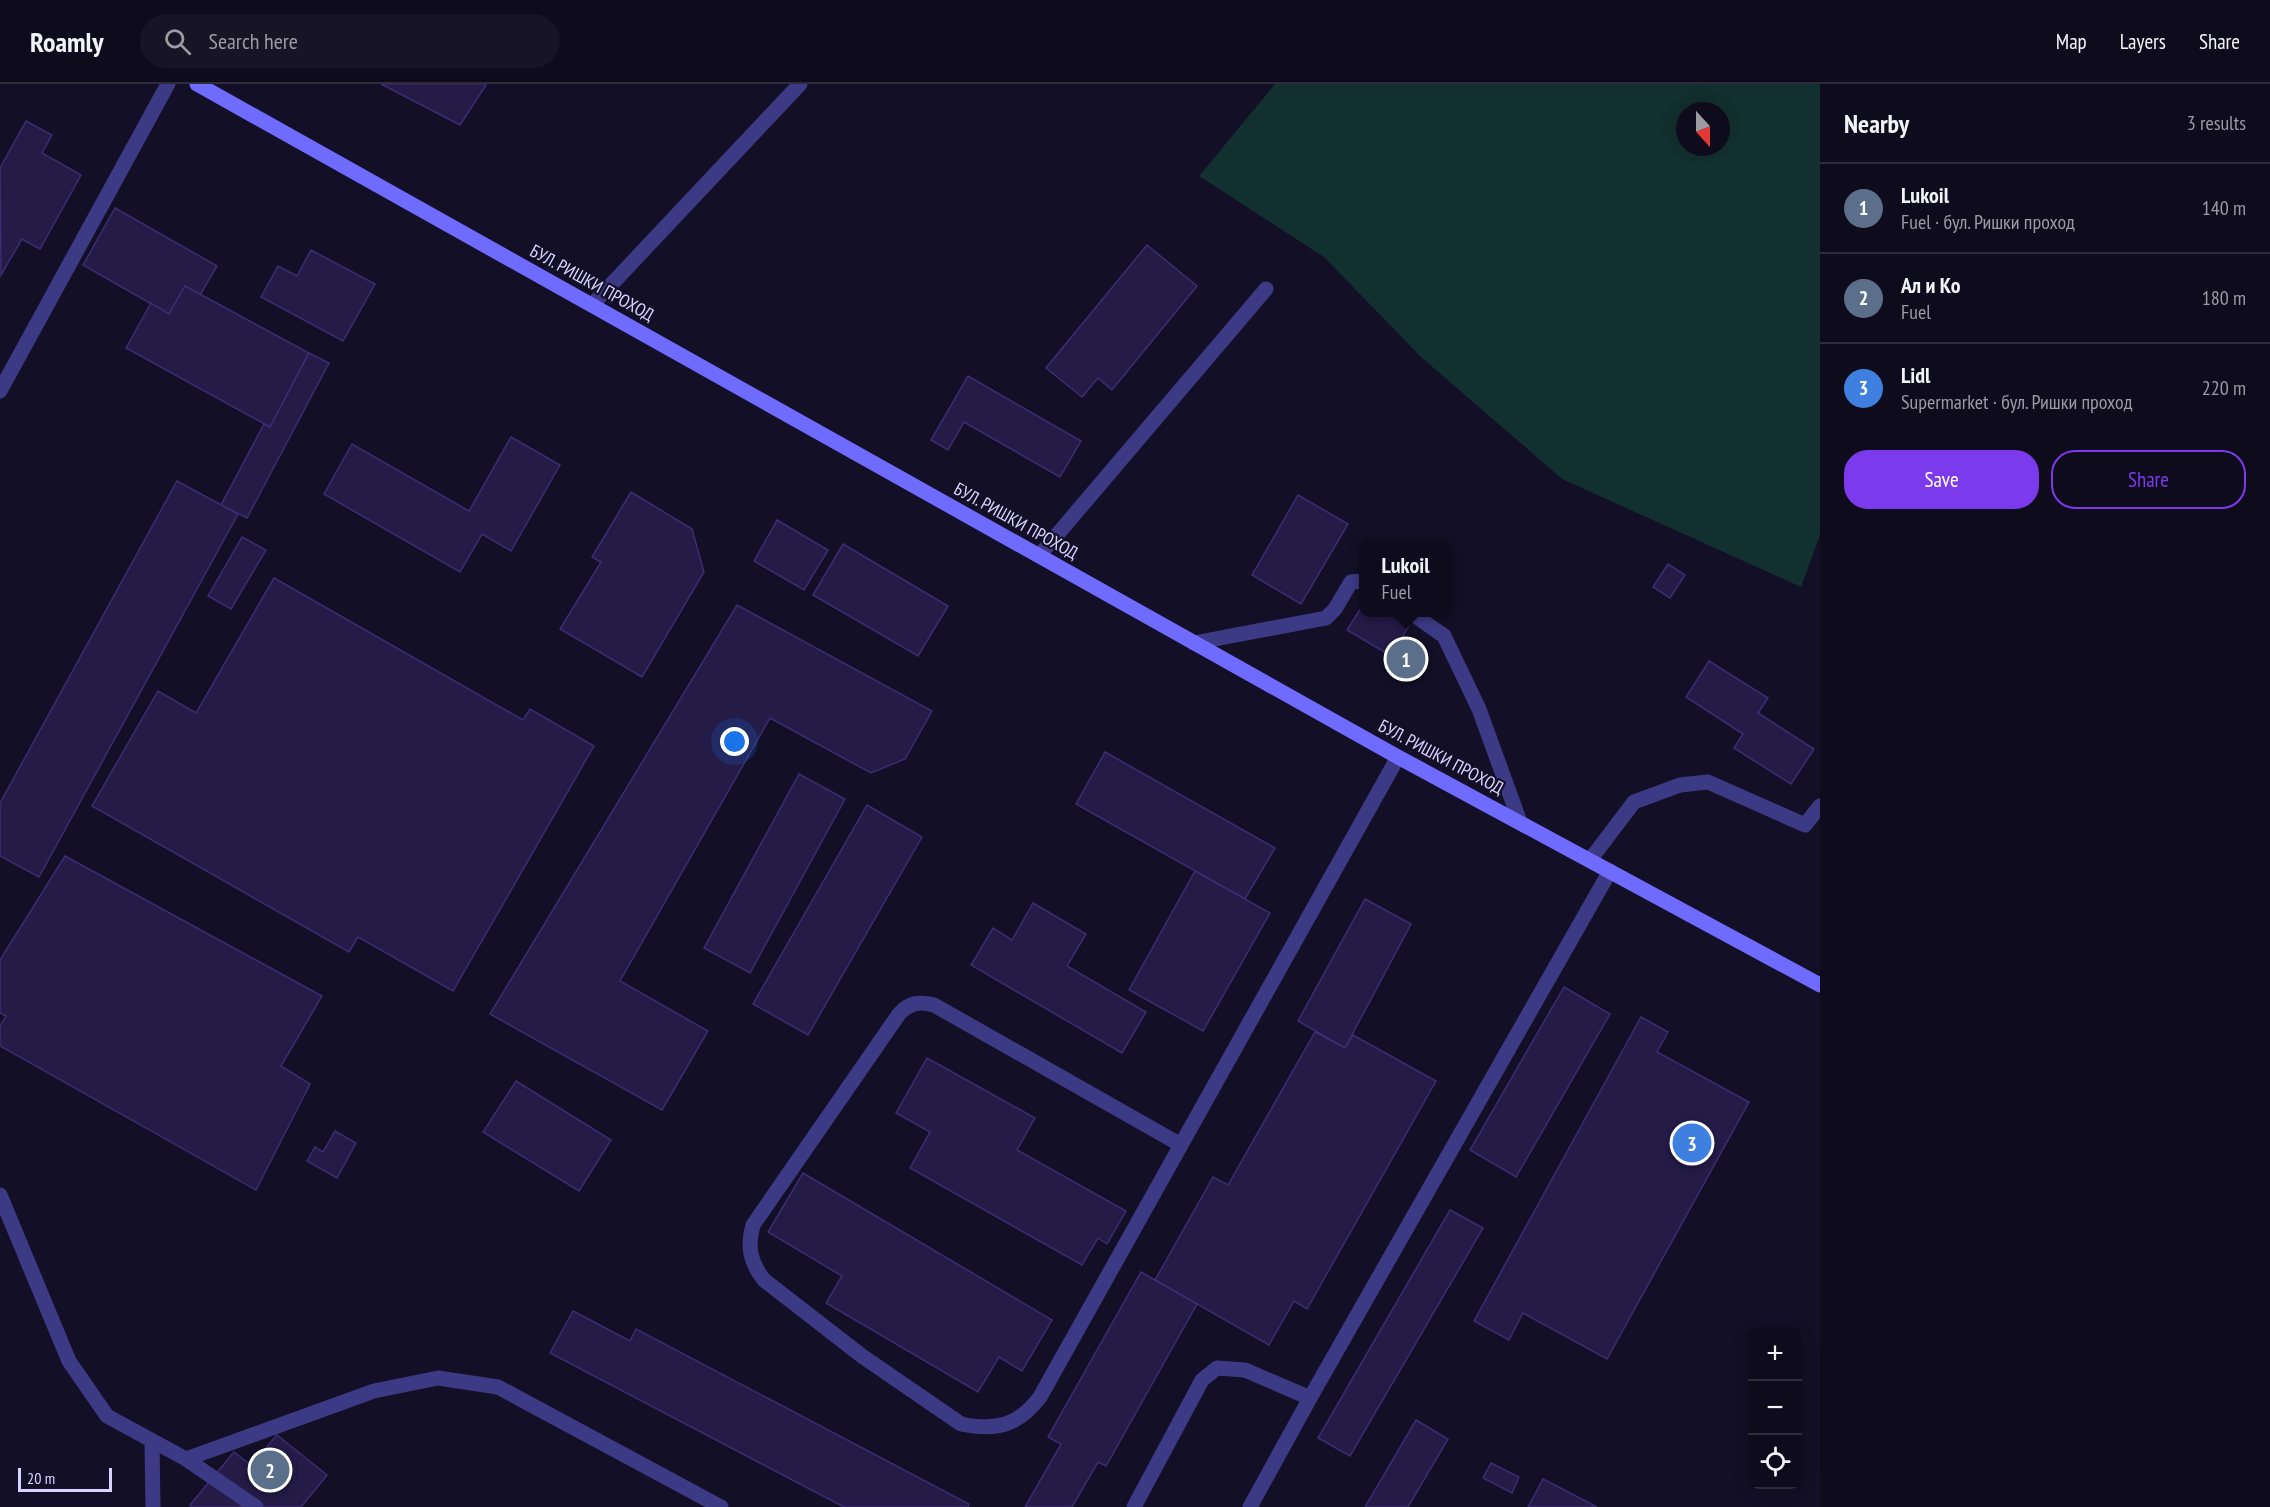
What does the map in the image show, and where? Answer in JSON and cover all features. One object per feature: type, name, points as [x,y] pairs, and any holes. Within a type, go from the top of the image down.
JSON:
[{"type":"main road","name":"БУЛ. РИШКИ ПРОХОД","points":[[197,84],[1398,757],[1820,985]]},
{"type":"street","points":[[0,391],[168,84]]},
{"type":"street","points":[[592,305],[800,84]]},
{"type":"street","points":[[1039,556],[1266,289]]},
{"type":"street","points":[[1194,643],[1326,618],[1335,609],[1351,582],[1359,581]]},
{"type":"street","points":[[1417,617],[1444,636],[1479,708],[1520,822]]},
{"type":"street","points":[[1181,1144],[934,1005],[918,1002],[911,1004],[899,1014],[753,1225],[749,1240],[750,1256],[755,1269],[764,1280],[862,1356],[961,1424],[980,1428],[1000,1426],[1016,1420],[1030,1410],[1040,1397],[1398,757]]},
{"type":"street","points":[[1590,860],[1634,802],[1680,785],[1708,782],[1805,825],[1820,806]]},
{"type":"street","points":[[1250,1507],[1610,871]]},
{"type":"street","points":[[0,1195],[69,1361],[107,1416],[186,1459],[256,1507]]},
{"type":"street","points":[[1134,1507],[1202,1380],[1217,1368],[1245,1370],[1310,1398]]},
{"type":"street","points":[[186,1459],[374,1390],[438,1378],[498,1387],[721,1507]]},
{"type":"street","points":[[153,1441],[153,1507]]},
{"type":"green space","points":[[1275,84],[1820,84],[1820,535],[1801,587],[1562,479],[1421,357],[1324,257],[1199,176]]},
{"type":"building","points":[[381,84],[485,84],[486,85],[460,125]]},
{"type":"building","points":[[26,121],[52,135],[42,153],[81,175],[40,249],[22,239],[1,275],[0,168]]},
{"type":"building","points":[[115,208],[217,266],[200,295],[185,286],[169,314],[83,265]]},
{"type":"building","points":[[1147,245],[1197,286],[1112,390],[1098,378],[1082,397],[1046,368]]},
{"type":"building","points":[[311,250],[375,284],[343,341],[261,297],[278,266],[297,276]]},
{"type":"building","points":[[185,286],[309,353],[270,427],[126,348],[151,303],[169,314]]},
{"type":"building","points":[[309,353],[329,363],[247,518],[221,505],[264,424],[270,427]]},
{"type":"building","points":[[968,376],[1081,441],[1060,477],[964,422],[948,450],[931,440]]},
{"type":"building","points":[[511,437],[560,465],[511,551],[482,534],[460,572],[324,494],[352,444],[469,511]]},
{"type":"building","points":[[177,481],[238,514],[39,877],[0,856],[0,803]]},
{"type":"building","points":[[631,492],[692,529],[704,572],[642,677],[560,629],[601,562],[592,557]]},
{"type":"building","points":[[1298,495],[1348,524],[1301,604],[1252,575]]},
{"type":"building","points":[[777,520],[828,550],[804,590],[754,561]]},
{"type":"building","points":[[242,537],[266,550],[231,609],[208,596]]},
{"type":"building","points":[[843,544],[948,606],[918,656],[813,595]]},
{"type":"building","points":[[1668,564],[1685,575],[1670,598],[1653,587]]},
{"type":"building","points":[[274,578],[523,720],[530,709],[594,746],[453,991],[358,937],[349,952],[92,806],[158,691],[196,713]]},
{"type":"building","points":[[737,605],[932,711],[905,759],[871,773],[770,718],[620,981],[708,1031],[662,1110],[490,1014]]},
{"type":"building","points":[[1359,611],[1359,617],[1414,617],[1391,656],[1347,630]]},
{"type":"building","points":[[1709,661],[1768,698],[1758,713],[1814,749],[1791,784],[1734,748],[1743,734],[1686,697]]},
{"type":"building","points":[[1105,752],[1275,848],[1245,899],[1076,804]]},
{"type":"building","points":[[799,774],[845,799],[750,973],[704,948]]},
{"type":"building","points":[[867,805],[922,837],[808,1035],[753,1004]]},
{"type":"building","points":[[65,856],[322,996],[281,1066],[310,1084],[256,1190],[0,1046],[0,1026],[6,1016],[0,1013],[0,960]]},
{"type":"building","points":[[1195,871],[1270,913],[1203,1031],[1129,990]]},
{"type":"building","points":[[1365,899],[1411,924],[1345,1048],[1298,1021]]},
{"type":"building","points":[[1033,903],[1086,934],[1067,966],[1146,1012],[1122,1053],[971,965],[993,928],[1012,940]]},
{"type":"building","points":[[1564,987],[1610,1014],[1516,1177],[1470,1150]]},
{"type":"building","points":[[1641,1017],[1668,1032],[1657,1052],[1749,1102],[1607,1359],[1523,1313],[1509,1340],[1474,1321]]},
{"type":"building","points":[[1315,1032],[1345,1048],[1353,1035],[1436,1081],[1307,1309],[1294,1301],[1269,1345],[1155,1280],[1213,1177],[1228,1185]]},
{"type":"building","points":[[927,1058],[1035,1118],[1017,1150],[1126,1211],[1107,1244],[1098,1238],[1082,1265],[910,1168],[930,1132],[896,1113]]},
{"type":"building","points":[[516,1081],[611,1140],[579,1191],[483,1132]]},
{"type":"building","points":[[335,1131],[356,1143],[337,1178],[307,1161],[315,1147],[323,1152]]},
{"type":"building","points":[[803,1173],[1052,1320],[1022,1371],[999,1357],[978,1392],[826,1303],[842,1276],[768,1232]]},
{"type":"building","points":[[1450,1210],[1483,1228],[1350,1456],[1318,1438]]},
{"type":"building","points":[[1141,1272],[1197,1304],[1106,1466],[1098,1462],[1072,1507],[1025,1507],[1061,1444],[1048,1437]]},
{"type":"building","points":[[573,1311],[630,1341],[636,1329],[969,1504],[968,1507],[844,1507],[550,1353]]},
{"type":"building","points":[[1416,1420],[1448,1439],[1408,1507],[1365,1507]]},
{"type":"building","points":[[277,1435],[327,1475],[301,1507],[192,1507],[190,1505],[234,1452],[251,1465]]},
{"type":"building","points":[[1491,1463],[1519,1477],[1512,1493],[1483,1478]]},
{"type":"building","points":[[1543,1479],[1597,1507],[1528,1507]]},
{"type":"place","name":"Lukoil","points":[[1406,659]]},
{"type":"place","name":"Lidl","points":[[1692,1143]]},
{"type":"place","name":"Ал и Ко","points":[[270,1470]]}]
